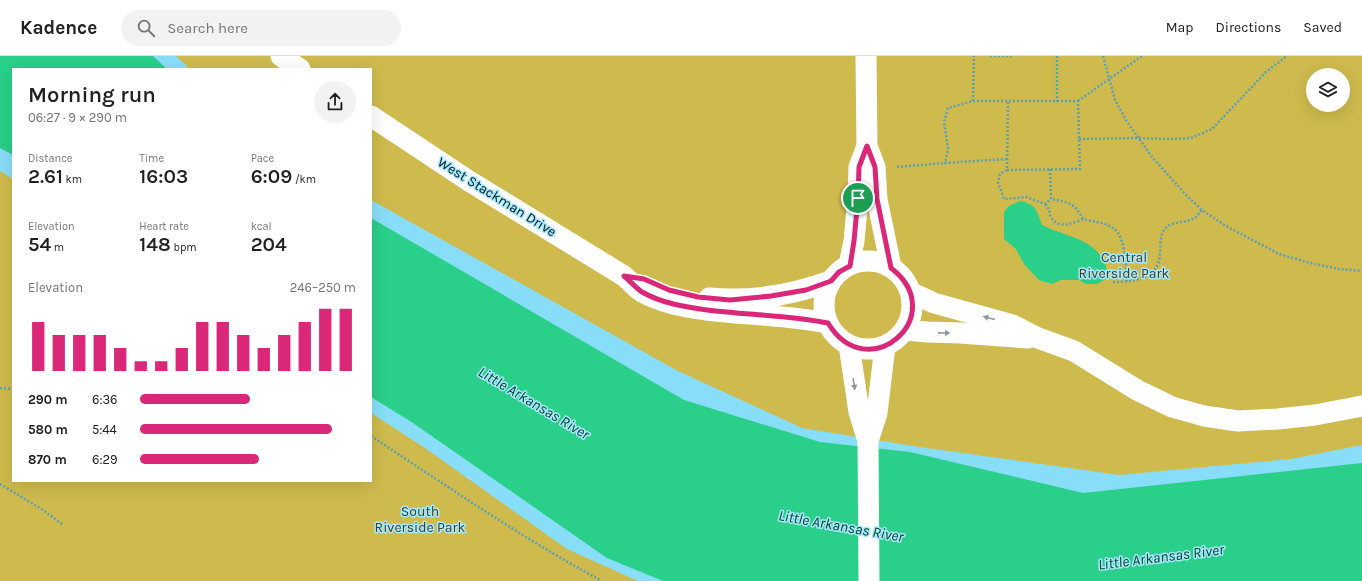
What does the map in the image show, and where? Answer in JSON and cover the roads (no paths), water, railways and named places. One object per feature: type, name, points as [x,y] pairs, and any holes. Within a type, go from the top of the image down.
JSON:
[{"type":"street","points":[[281,56],[299,68]]},
{"type":"street","points":[[866,56],[867,146],[875,167],[877,199],[891,268]]},
{"type":"street","name":"West Stackman Drive","points":[[372,117],[468,180],[624,276],[642,292],[667,302],[692,308],[725,313],[805,319],[828,323]]},
{"type":"street","points":[[850,266],[858,198],[859,167],[867,146]]},
{"type":"street","points":[[863,262],[877,262],[891,268],[906,282],[910,292],[912,305],[911,318],[905,330],[896,340],[885,346],[873,349],[861,349],[841,340],[833,332],[828,323],[824,309],[825,295],[831,281],[839,272],[850,266],[863,262]]},
{"type":"street","name":"West Stackman Drive","points":[[624,276],[644,279],[669,290],[698,297],[730,300],[771,296],[806,290],[831,281]]},
{"type":"street","points":[[910,292],[934,303],[1013,325],[1038,338],[1074,351],[1137,390],[1172,407],[1204,416],[1238,421],[1278,419],[1315,415],[1362,406]]},
{"type":"street","points":[[905,330],[1038,338]]},
{"type":"street","points":[[850,345],[859,412],[868,441]]},
{"type":"street","points":[[869,581],[868,441],[876,413],[885,346]]},
{"type":"water","points":[[0,56],[153,56],[166,68],[12,68],[12,154],[0,148]]},
{"type":"water","points":[[1020,201],[1033,206],[1042,225],[1079,240],[1095,249],[1106,266],[1106,279],[1097,284],[1086,284],[1079,280],[1061,280],[1052,284],[1039,280],[1024,264],[1016,249],[1004,239],[1004,212],[1009,206]]},
{"type":"water","name":"Little Arkansas River","points":[[372,219],[684,400],[820,442],[910,452],[1083,493],[1362,463],[1362,581],[663,581],[607,558],[413,423],[372,398]]},
{"type":"park label","name":"Central Riverside Park","points":[[1124,266]]},
{"type":"park label","name":"South Riverside Park","points":[[420,520]]}]
